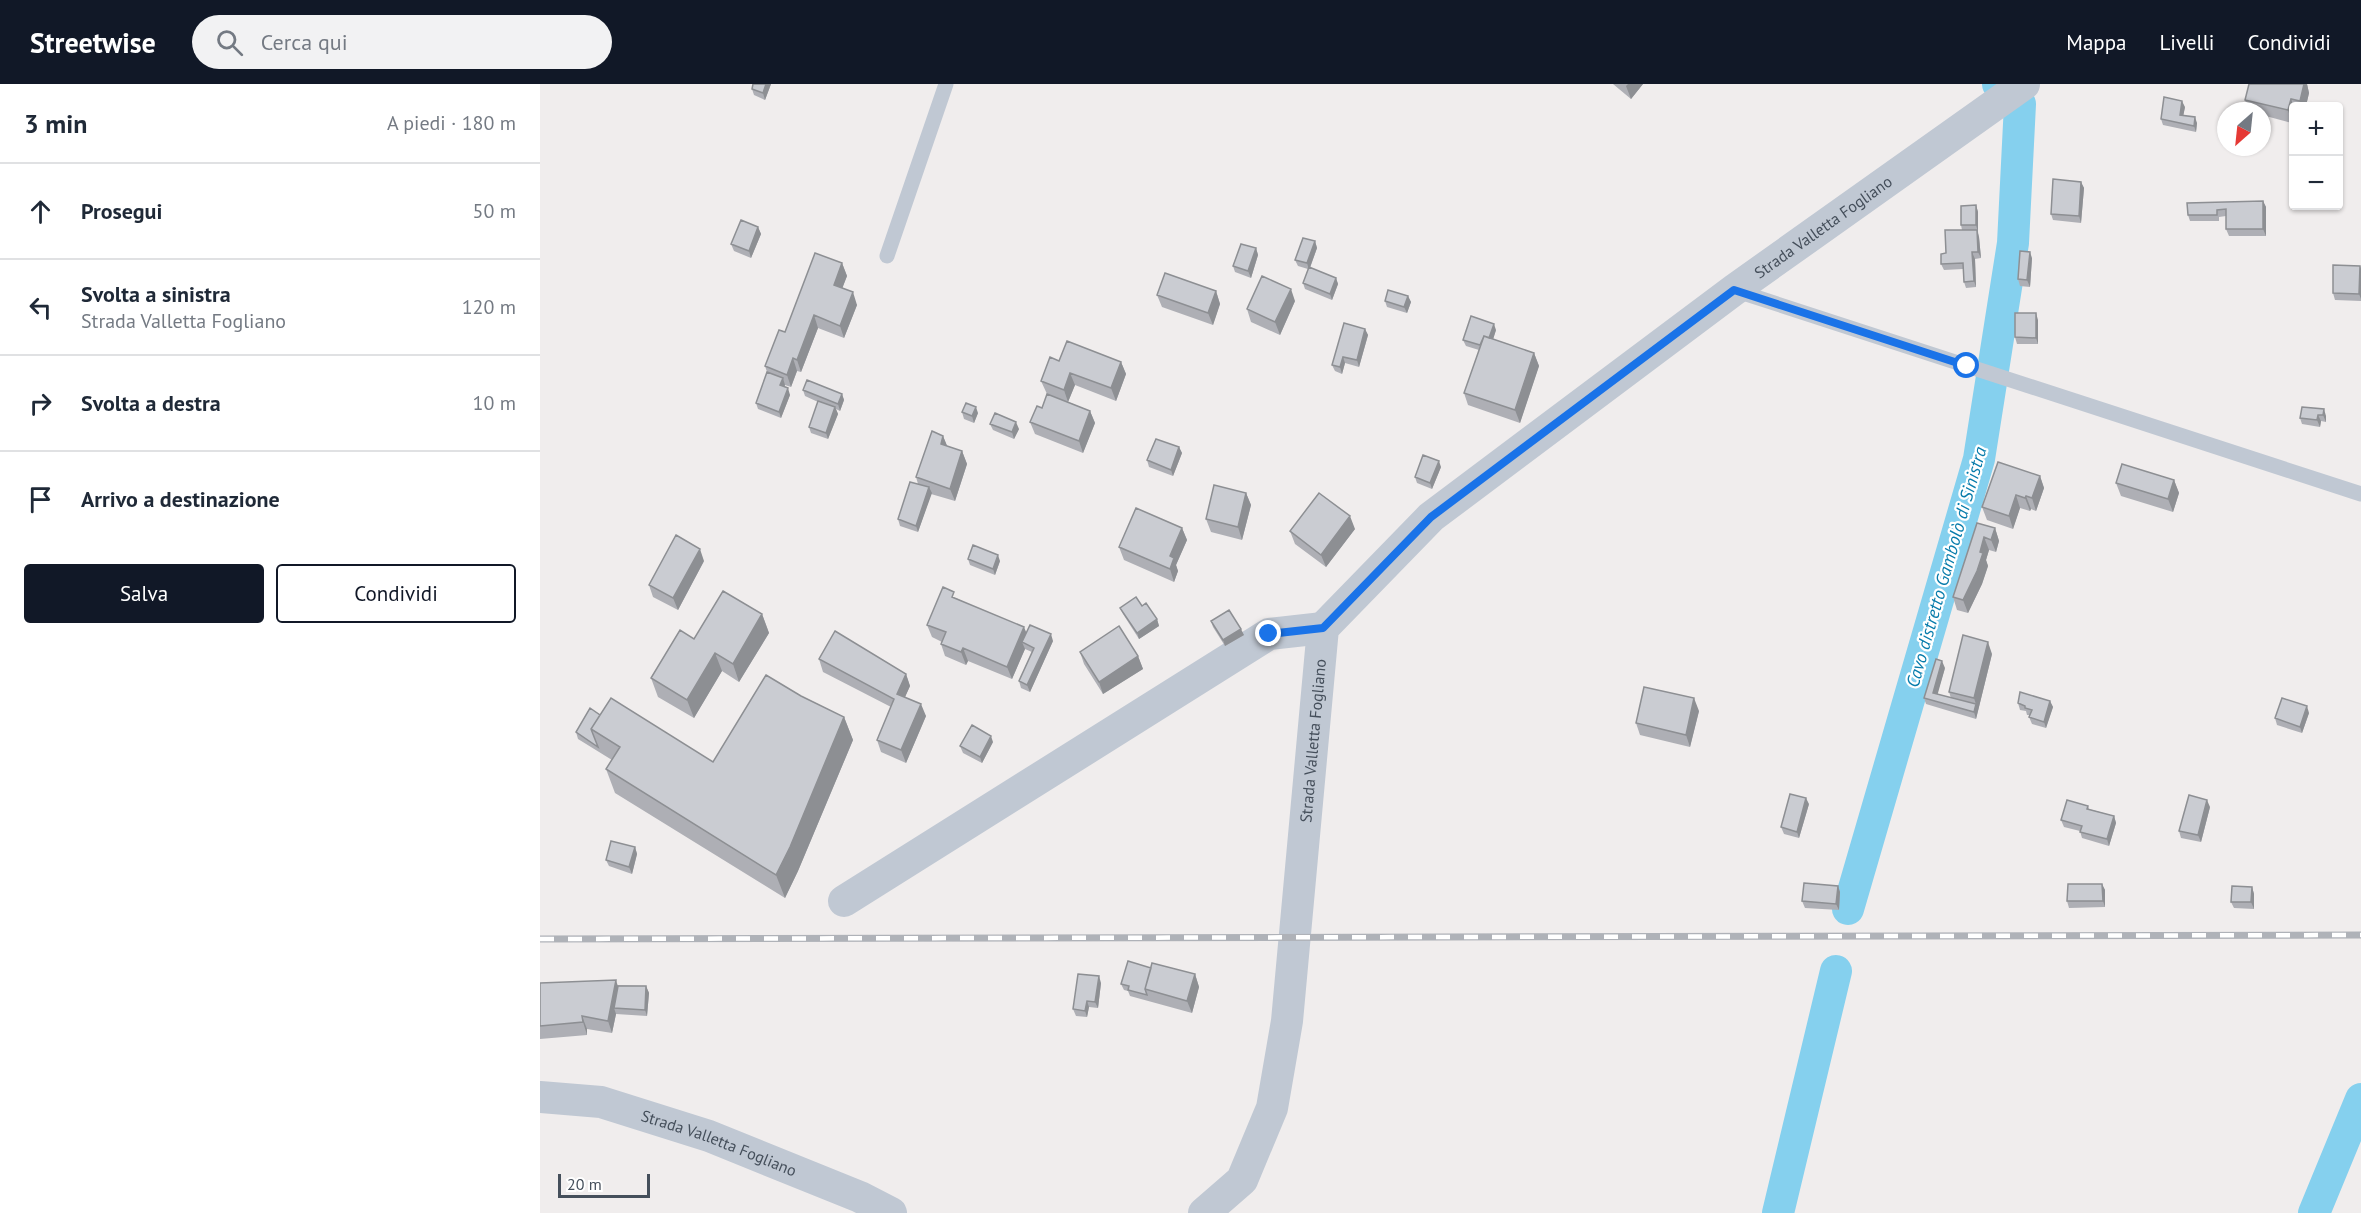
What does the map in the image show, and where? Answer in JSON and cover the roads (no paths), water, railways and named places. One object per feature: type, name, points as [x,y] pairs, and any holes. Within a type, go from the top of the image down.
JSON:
[{"type":"street","name":"Strada Valletta Fogliano","points":[[1204,1213],[1242,1180],[1272,1108],[1287,1021],[1323,628],[1431,517],[1734,290],[2024,84]]},
{"type":"street","points":[[844,901],[1269,634],[1323,628]]},
{"type":"street","name":"Strada Valletta Fogliano","points":[[540,1097],[601,1102],[709,1136],[860,1197],[891,1213]]},
{"type":"lane","points":[[887,256],[946,84]]},
{"type":"lane","points":[[1734,290],[2361,494]]},
{"type":"waterway","name":"Cavo distretto Gambolò di Sinistra","points":[[1848,909],[1979,459],[2013,243],[2020,104],[1998,84]]},
{"type":"waterway","name":"Cavo distretto Gambolò di Sinistra","points":[[1778,1213],[1836,971]]},
{"type":"waterway","points":[[2314,1213],[2361,1099]]},
{"type":"railway","points":[[540,939],[2361,935]]}]
